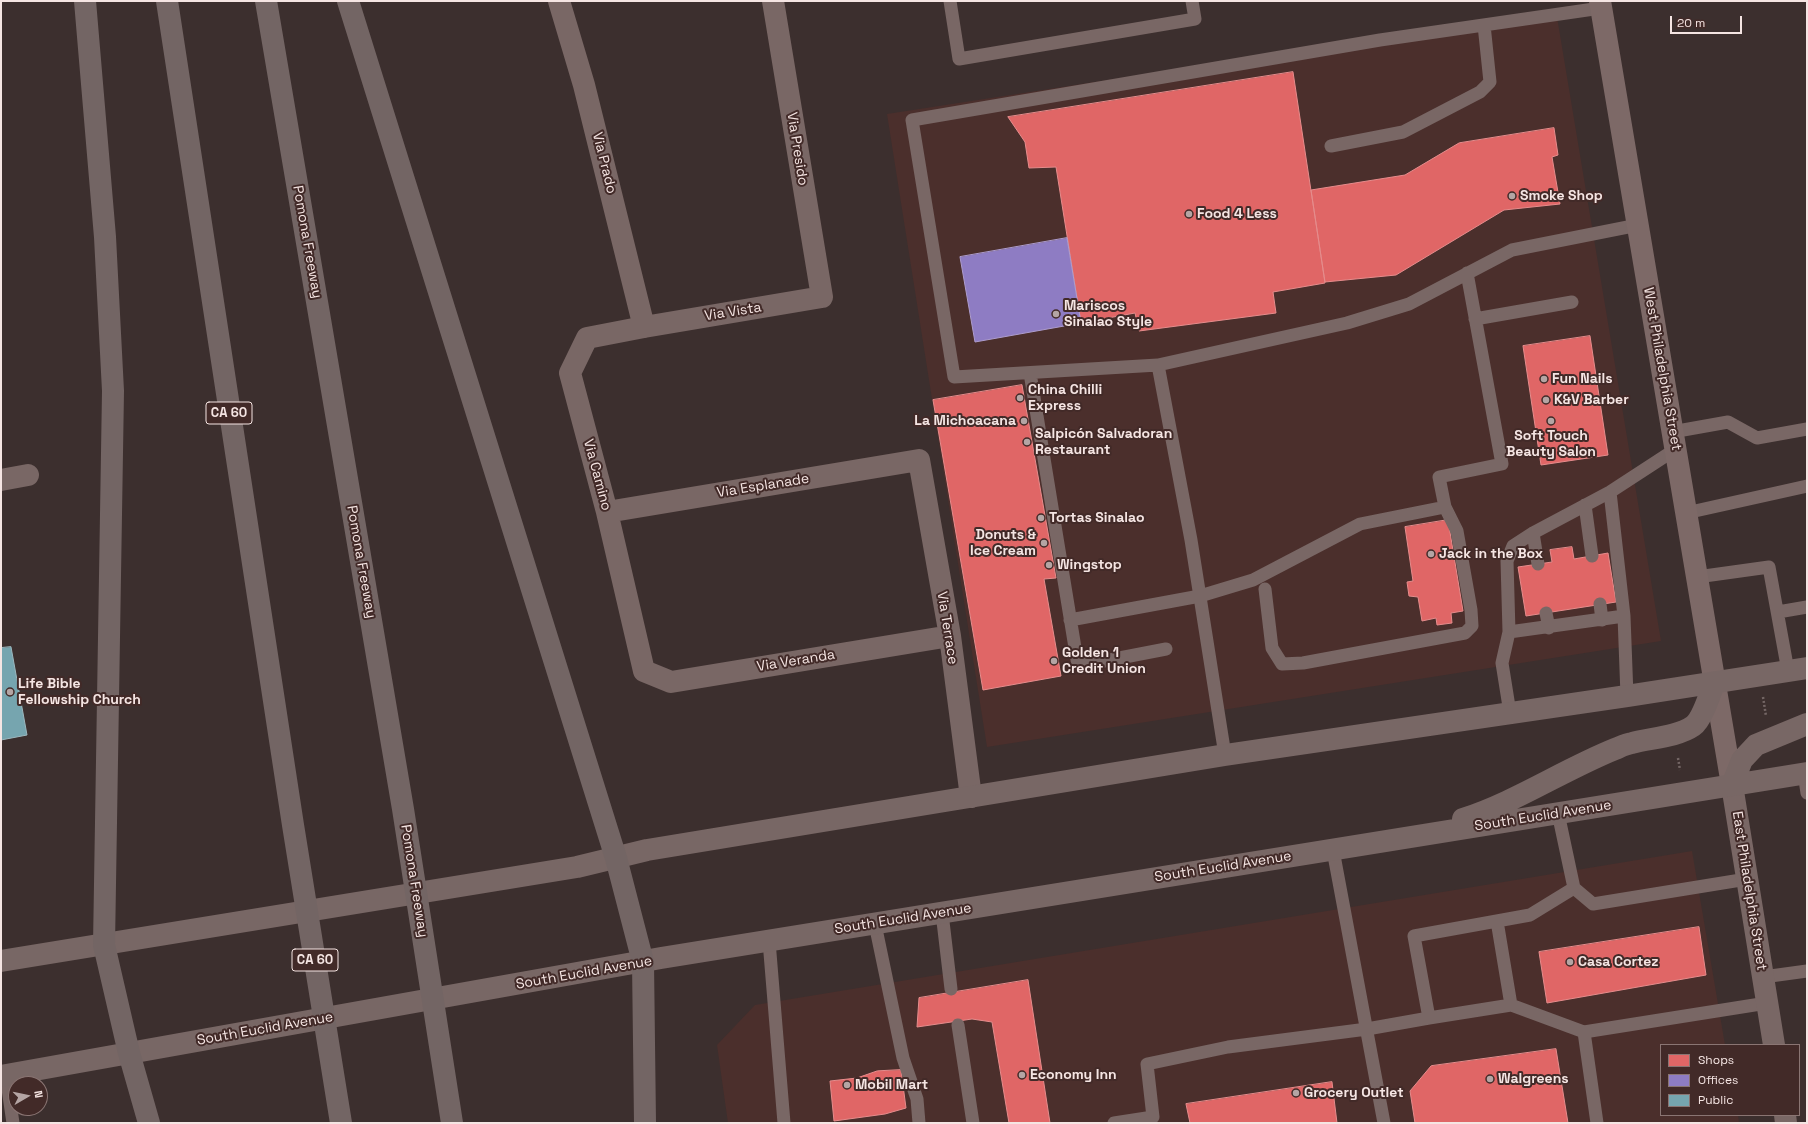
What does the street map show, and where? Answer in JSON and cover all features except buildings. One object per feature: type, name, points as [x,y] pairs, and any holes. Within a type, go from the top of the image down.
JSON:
[{"type":"highway","points":[[85,1],[105,237],[113,391],[104,945],[129,1053],[149,1123]]},
{"type":"highway","name":"CA 60","points":[[167,1],[293,826],[341,1123]]},
{"type":"highway","name":"Pomona Freeway","points":[[266,1],[403,809],[452,1123]]},
{"type":"highway","points":[[348,1],[616,858],[643,962],[645,1123]]},
{"type":"main road","name":"West Philadelphia Street","points":[[1600,4],[1724,737]]},
{"type":"main road","points":[[1,961],[577,867],[647,850],[971,796],[1225,755],[1798,670]]},
{"type":"main road","points":[[1403,838],[1482,813],[1531,790],[1592,758],[1630,743],[1687,730],[1694,726],[1700,719],[1714,683]]},
{"type":"main road","points":[[1732,785],[1742,760],[1756,745],[1807,724]]},
{"type":"main road","name":"East Philadelphia Street","points":[[1724,737],[1732,785]]},
{"type":"main road","name":"South Euclid Avenue","points":[[3,1075],[769,941],[1732,785],[1806,780]]},
{"type":"street","name":"Via Prado","points":[[559,1],[584,85],[644,327]]},
{"type":"street","name":"Via Presido","points":[[773,1],[822,297]]},
{"type":"street","name":"Via Vista","points":[[644,327],[822,297]]},
{"type":"street","name":"Via Camino","points":[[644,327],[587,338],[570,373],[607,512],[644,671]]},
{"type":"street","name":"Via Esplanade","points":[[607,512],[919,460]]},
{"type":"street","name":"Via Terrace","points":[[919,460],[950,636],[971,796]]},
{"type":"street","points":[[1,480],[28,475]]},
{"type":"street","name":"Via Veranda","points":[[644,671],[671,682],[950,636]]},
{"type":"street","name":"East Philadelphia Street","points":[[1732,785],[1774,1044]]},
{"type":"lane","points":[[950,1],[959,59],[1195,19],[1192,1]]},
{"type":"lane","points":[[1600,4],[1484,25],[1380,40],[912,120],[954,377],[1158,365],[1354,321],[1408,304],[1512,250],[1638,225]]},
{"type":"lane","points":[[1331,146],[1403,132],[1480,92],[1490,82],[1484,25]]},
{"type":"lane","points":[[1265,589],[1272,648],[1282,664],[1303,663],[1465,633],[1472,626],[1471,610],[1457,531],[1445,507],[1439,477],[1502,464],[1467,273]]},
{"type":"lane","points":[[1475,319],[1572,302]]},
{"type":"lane","points":[[1158,365],[1191,540],[1225,755]]},
{"type":"lane","points":[[1030,372],[1078,666],[1166,649]]},
{"type":"lane","points":[[1510,713],[1502,663],[1509,632],[1507,561],[1514,546],[1533,533],[1610,492],[1674,440],[1728,422],[1757,438],[1807,429]]},
{"type":"lane","points":[[1686,513],[1807,486]]},
{"type":"lane","points":[[1610,492],[1624,616],[1627,696]]},
{"type":"lane","points":[[1585,505],[1592,556]]},
{"type":"lane","points":[[1070,620],[1200,596],[1252,580],[1360,524],[1445,507]]},
{"type":"lane","points":[[1533,533],[1538,564]]},
{"type":"lane","points":[[1697,577],[1769,567],[1778,612],[1798,670]]},
{"type":"lane","points":[[1600,604],[1602,620]]},
{"type":"lane","points":[[1778,612],[1807,607]]},
{"type":"lane","points":[[1546,613],[1549,628]]},
{"type":"lane","points":[[1509,632],[1549,628],[1624,616]]},
{"type":"lane","points":[[1558,813],[1574,888],[1593,904],[1747,879]]},
{"type":"lane","points":[[1333,850],[1384,1123]]},
{"type":"lane","points":[[1429,1018],[1414,936],[1530,915],[1574,888]]},
{"type":"lane","points":[[942,913],[951,989]]},
{"type":"lane","points":[[1497,921],[1511,1005]]},
{"type":"lane","points":[[875,924],[903,1058],[917,1099],[919,1123]]},
{"type":"lane","points":[[769,941],[784,1123]]},
{"type":"lane","points":[[1763,977],[1807,971]]},
{"type":"lane","points":[[1114,1123],[1152,1116],[1147,1064],[1228,1047],[1367,1029],[1511,1005],[1584,1032],[1767,1003]]},
{"type":"lane","points":[[958,1025],[973,1123]]},
{"type":"lane","points":[[1584,1032],[1597,1123]]},
{"type":"lane","points":[[3,1075],[13,1123]]},
{"type":"shaded area","points":[[1556,11],[1661,641],[987,747],[887,114]]},
{"type":"shaded area","points":[[1692,851],[1725,1044],[1660,1044],[1660,1116],[1738,1116],[1739,1123],[728,1123],[717,1045],[755,1005]]},
{"type":"place","name":"Smoke Shop","points":[[1512,196]]},
{"type":"place","name":"Food 4 Less","points":[[1189,214]]},
{"type":"place","name":"Mariscos Sinalao Style","points":[[1056,314]]},
{"type":"place","name":"Fun Nails","points":[[1544,379]]},
{"type":"place","name":"China Chilli Express","points":[[1020,398]]},
{"type":"place","name":"K&V Barber","points":[[1546,400]]},
{"type":"place","name":"La Michoacana","points":[[1024,421]]},
{"type":"place","name":"Soft Touch Beauty Salon","points":[[1551,421]]},
{"type":"place","name":"Salpicón Salvadoran Restaurant","points":[[1027,442]]},
{"type":"place","name":"Tortas Sinalao","points":[[1041,518]]},
{"type":"place","name":"Donuts & Ice Cream","points":[[1044,543]]},
{"type":"place","name":"Jack in the Box","points":[[1431,554]]},
{"type":"place","name":"Wingstop","points":[[1049,565]]},
{"type":"place","name":"Golden 1 Credit Union","points":[[1054,661]]},
{"type":"place","name":"Life Bible Fellowship Church","points":[[10,692]]},
{"type":"place","name":"Casa Cortez","points":[[1570,962]]},
{"type":"place","name":"Economy Inn","points":[[1022,1075]]},
{"type":"place","name":"Walgreens","points":[[1490,1079]]},
{"type":"place","name":"Mobil Mart","points":[[847,1085]]},
{"type":"place","name":"Grocery Outlet","points":[[1296,1093]]}]
